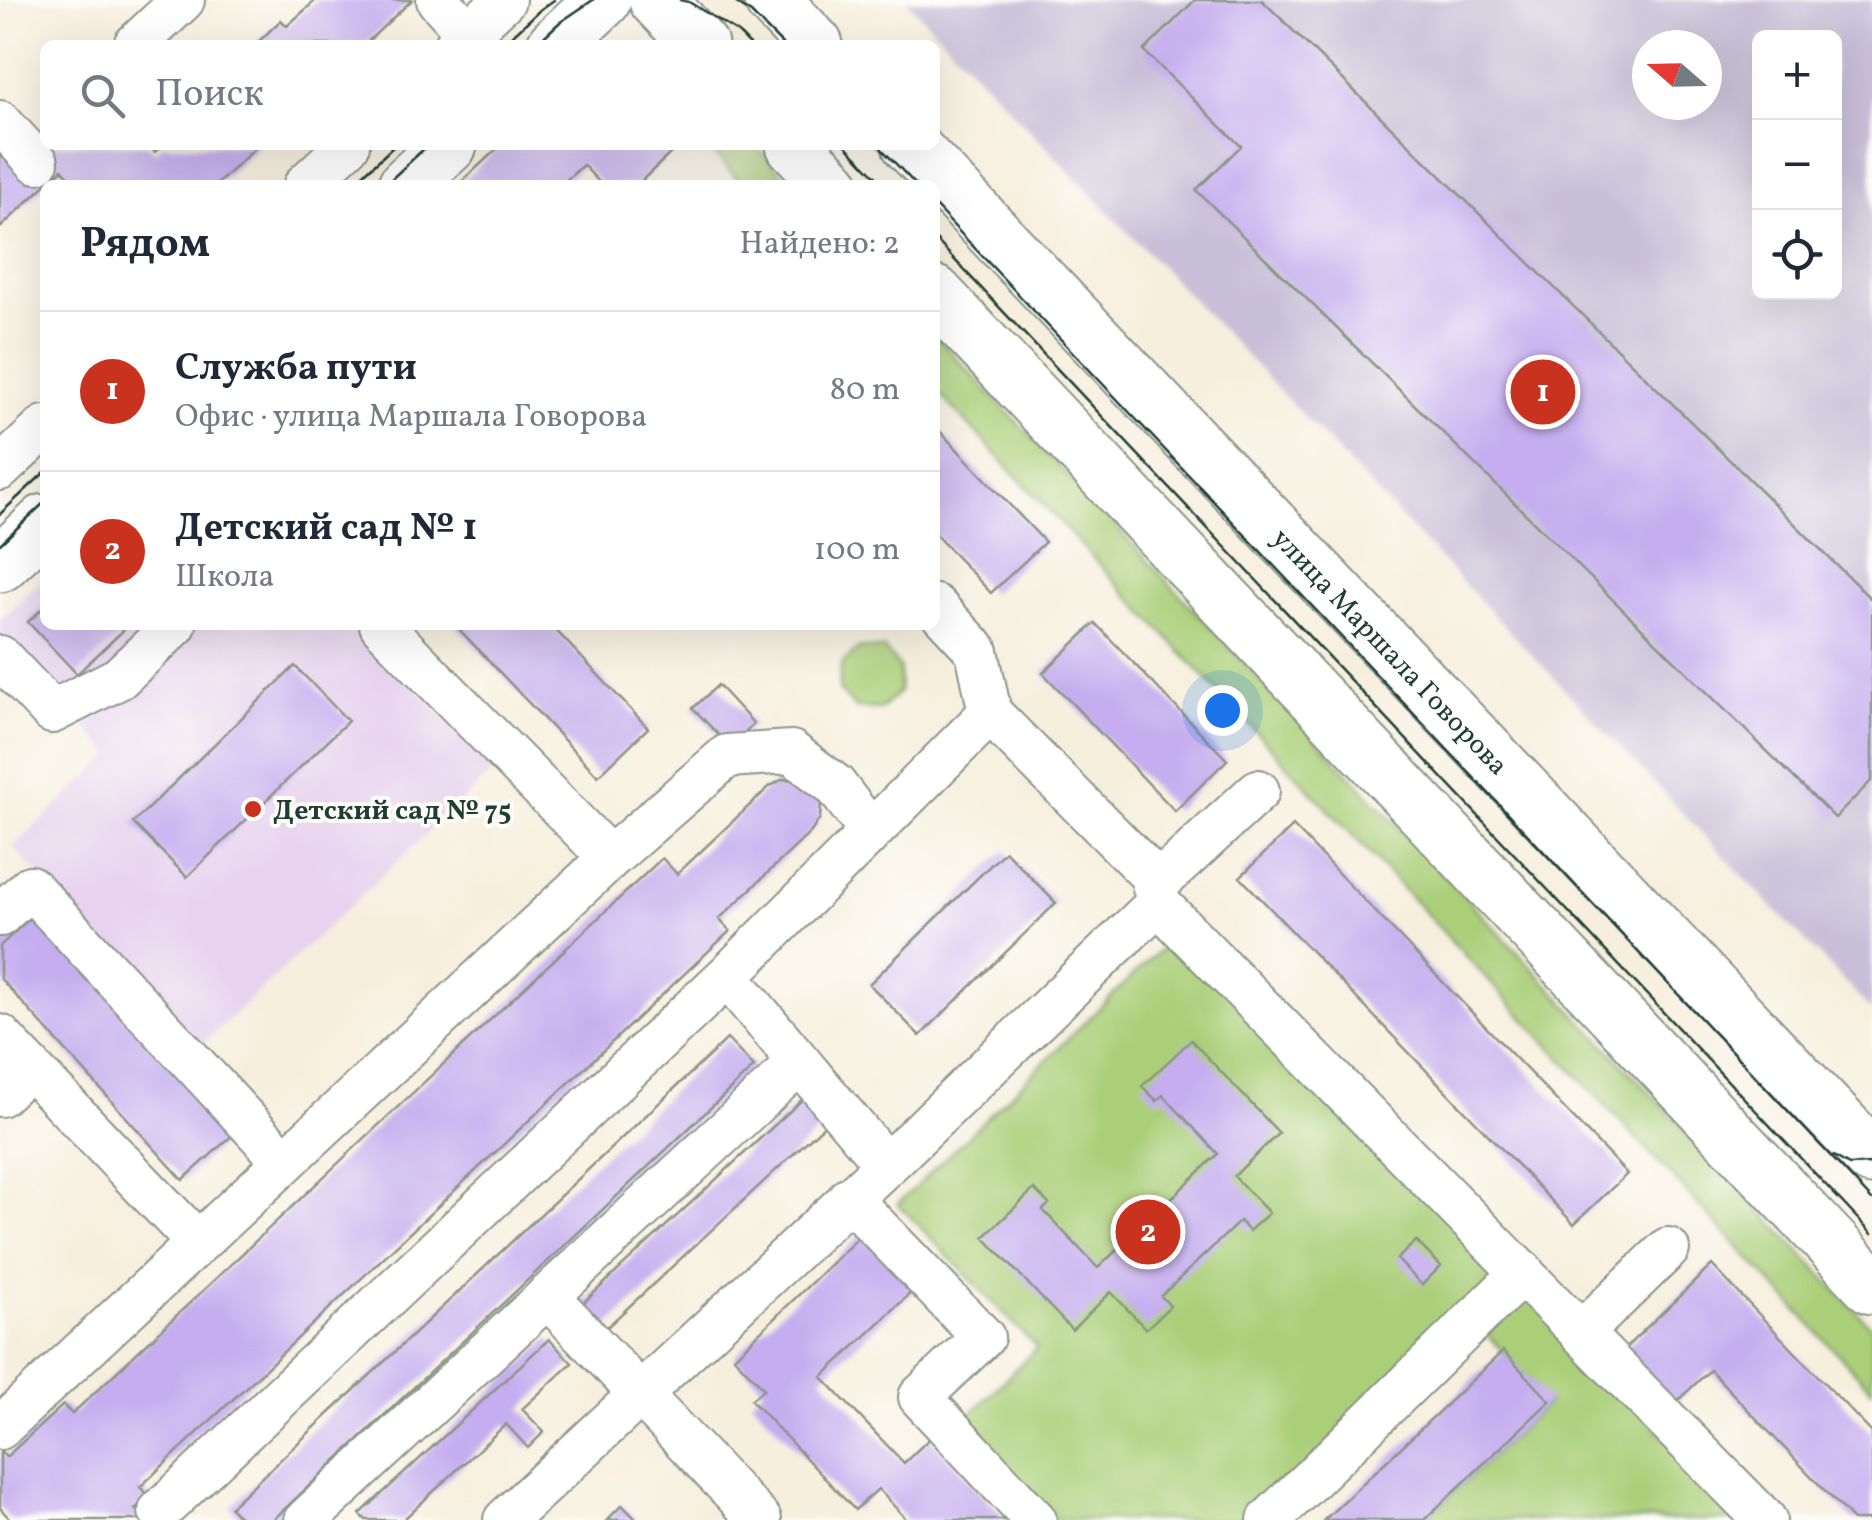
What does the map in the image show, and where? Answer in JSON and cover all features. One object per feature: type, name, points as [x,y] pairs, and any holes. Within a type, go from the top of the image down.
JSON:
[{"type":"main road","points":[[560,40],[603,0]]},
{"type":"main road","points":[[657,0],[695,40]]},
{"type":"main road","points":[[772,0],[810,40]]},
{"type":"main road","points":[[411,180],[443,150]]},
{"type":"main road","points":[[799,150],[827,180]]},
{"type":"main road","name":"улица Маршала Говорова","points":[[915,150],[1872,1157]]},
{"type":"main road","points":[[940,299],[1872,1286]]},
{"type":"main road","points":[[0,564],[40,527]]},
{"type":"street","points":[[140,40],[183,0]]},
{"type":"street","points":[[438,0],[462,39],[504,0]]},
{"type":"street","points":[[310,180],[343,150]]},
{"type":"street","points":[[0,469],[40,432]]},
{"type":"street","points":[[940,611],[978,651],[990,712],[1151,875],[1156,895],[1765,1520]]},
{"type":"street","points":[[0,657],[52,712],[118,678],[170,630]]},
{"type":"street","points":[[385,630],[610,858]]},
{"type":"street","points":[[160,1517],[726,976],[990,712]]},
{"type":"street","points":[[0,1428],[610,858],[727,756],[791,752],[835,784],[871,832]]},
{"type":"street","points":[[505,1520],[886,1165],[1258,791]]},
{"type":"street","points":[[0,915],[30,886],[284,1162]]},
{"type":"street","points":[[726,976],[886,1165]]},
{"type":"street","points":[[0,1036],[15,1081],[198,1242]]},
{"type":"street","points":[[306,1520],[799,1062]]},
{"type":"street","points":[[849,1198],[982,1337],[920,1397],[1035,1520]]},
{"type":"street","points":[[1582,1332],[1668,1248]]},
{"type":"street","points":[[1269,1520],[1523,1272]]},
{"type":"street","points":[[547,1296],[760,1520]]},
{"type":"shaded area","points":[[906,0],[1872,0],[1872,1011]]},
{"type":"shaded area","name":"Детский сад № 75","points":[[40,582],[40,630],[363,630],[494,771],[199,1047],[13,847],[112,755],[0,634],[0,619]]},
{"type":"green space","points":[[711,150],[760,150],[788,180],[739,180]]},
{"type":"green space","points":[[940,340],[1872,1328],[1872,1390],[940,394]]},
{"type":"green space","points":[[859,648],[884,649],[900,668],[899,692],[881,709],[856,708],[839,690],[841,665]]},
{"type":"green space","points":[[1176,934],[1508,1269],[1253,1520],[1053,1520],[960,1425],[1037,1348],[898,1204]]},
{"type":"green space","points":[[1524,1292],[1745,1520],[1424,1520],[1549,1402],[1486,1333]]},
{"type":"building","points":[[316,0],[412,0],[369,40],[260,40],[281,20],[287,26]]},
{"type":"building","points":[[1195,0],[1262,0],[1872,600],[1872,780],[1835,818],[1196,190],[1241,146],[1144,51]]},
{"type":"building","points":[[0,140],[40,144],[40,150],[254,150],[221,180],[72,180],[62,169],[50,180],[40,180],[40,190],[0,228]]},
{"type":"building","points":[[496,150],[671,153],[642,180],[597,180],[583,165],[566,180],[463,180]]},
{"type":"building","points":[[940,431],[1045,542],[991,593],[940,539]]},
{"type":"building","points":[[40,611],[40,630],[124,630],[77,674],[28,622]]},
{"type":"building","points":[[1095,623],[1227,760],[1175,811],[1043,673]]},
{"type":"building","points":[[460,630],[556,630],[648,728],[598,776]]},
{"type":"building","points":[[295,666],[348,721],[187,877],[133,823]]},
{"type":"building","points":[[718,685],[754,724],[730,747],[693,708]]},
{"type":"building","points":[[783,779],[799,780],[813,788],[821,802],[820,818],[811,832],[719,919],[730,931],[140,1487],[149,1496],[135,1509],[145,1520],[11,1520],[0,1508],[0,1451],[6,1457],[63,1405],[72,1414],[662,858],[677,874],[769,787]]},
{"type":"building","points":[[1293,826],[1627,1174],[1574,1224],[1240,877]]},
{"type":"building","points":[[1005,851],[1056,903],[920,1036],[869,984]]},
{"type":"building","points":[[36,912],[236,1132],[183,1180],[0,978],[0,946]]},
{"type":"building","points":[[727,1039],[754,1067],[273,1520],[242,1520],[230,1507]]},
{"type":"building","points":[[1191,1040],[1279,1133],[1234,1176],[1269,1213],[1249,1231],[1240,1221],[1161,1296],[1170,1306],[1146,1329],[1111,1292],[1072,1330],[984,1237],[1034,1189],[1049,1204],[1043,1210],[1098,1268],[1218,1154],[1163,1095],[1157,1101],[1142,1086]]},
{"type":"building","points":[[807,1095],[830,1120],[605,1329],[582,1304]]},
{"type":"building","points":[[863,1233],[916,1288],[822,1377],[904,1463],[930,1438],[1007,1520],[907,1520],[878,1489],[855,1510],[751,1400],[764,1389],[734,1357]]},
{"type":"building","points":[[1416,1241],[1441,1266],[1422,1285],[1397,1259]]},
{"type":"building","points":[[1712,1265],[1872,1433],[1872,1520],[1853,1520],[1710,1370],[1673,1405],[1622,1351]]},
{"type":"building","points":[[549,1339],[572,1363],[522,1409],[544,1432],[528,1448],[506,1424],[403,1520],[366,1520],[360,1514]]},
{"type":"building","points":[[1503,1351],[1550,1401],[1424,1520],[1324,1520]]},
{"type":"building","points":[[622,1505],[637,1520],[607,1520]]},
{"type":"tram line","points":[[507,40],[554,0]]},
{"type":"tram line","points":[[540,40],[593,0]]},
{"type":"tram line","points":[[680,0],[689,2],[745,40]]},
{"type":"tram line","points":[[732,0],[778,40]]},
{"type":"tram line","points":[[357,180],[390,150]]},
{"type":"tram line","points":[[390,180],[423,150]]},
{"type":"tram line","points":[[851,150],[879,180]]},
{"type":"tram line","points":[[883,150],[911,180]]},
{"type":"tram line","points":[[940,211],[1872,1200]]},
{"type":"tram line","points":[[940,244],[1872,1234]]},
{"type":"tram line","points":[[0,514],[40,477]]},
{"type":"tram line","points":[[0,544],[40,507]]},
{"type":"tram line","points":[[1834,1156],[1849,1165],[1872,1164]]},
{"type":"place","name":"Служба пути","points":[[1543,392]]},
{"type":"place","name":"Детский сад № 75","points":[[253,809]]},
{"type":"place","name":"Детский сад № 1","points":[[1148,1232]]}]
